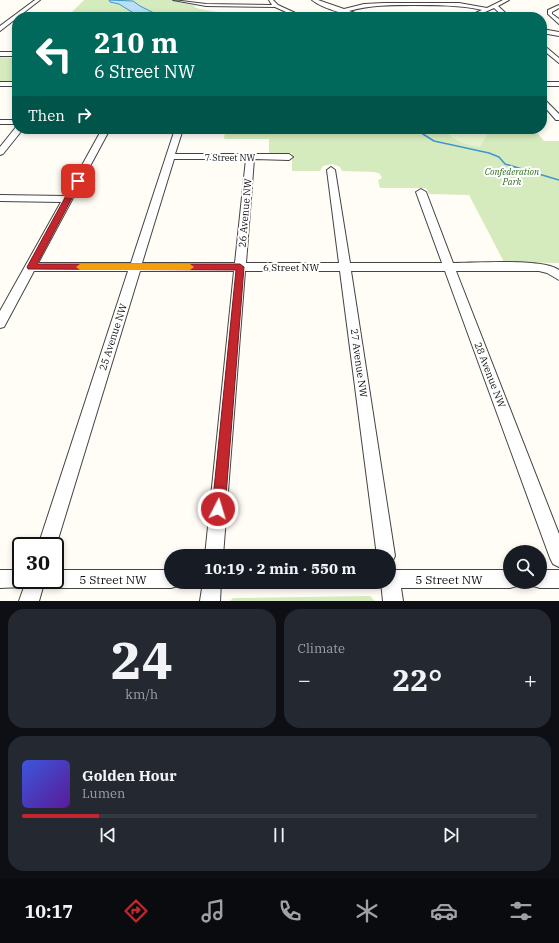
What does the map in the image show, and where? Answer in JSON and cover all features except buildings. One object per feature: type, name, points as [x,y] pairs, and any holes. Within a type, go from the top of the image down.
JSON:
[{"type":"street","points":[[22,12],[38,0]]},
{"type":"street","points":[[175,0],[206,6],[276,6],[290,12]]},
{"type":"street","points":[[271,0],[276,6]]},
{"type":"street","points":[[314,0],[324,5],[346,12]]},
{"type":"street","points":[[481,12],[507,0]]},
{"type":"street","points":[[343,11],[364,5],[384,4],[466,5],[487,9]]},
{"type":"street","points":[[384,4],[404,10]]},
{"type":"street","points":[[422,9],[433,4]]},
{"type":"street","points":[[495,6],[502,12]]},
{"type":"street","points":[[559,6],[550,11],[550,14],[559,22]]},
{"type":"street","points":[[0,21],[10,21]]},
{"type":"street","points":[[0,29],[10,21]]},
{"type":"street","points":[[547,32],[559,34]]},
{"type":"street","points":[[547,49],[559,61]]},
{"type":"street","points":[[0,54],[12,54]]},
{"type":"street","points":[[0,84],[12,84]]},
{"type":"street","points":[[547,84],[559,84]]},
{"type":"street","points":[[547,105],[559,118]]},
{"type":"street","points":[[0,122],[12,122]]},
{"type":"street","points":[[0,152],[15,134]]},
{"type":"street","points":[[0,323],[103,134]]},
{"type":"street","name":"25 Avenue NW","points":[[50,537],[178,134]]},
{"type":"street","name":"7 Street NW","points":[[171,156],[289,157]]},
{"type":"street","name":"26 Avenue NW","points":[[215,549],[250,157]]},
{"type":"street","name":"27 Avenue NW","points":[[331,170],[385,549]]},
{"type":"street","name":"28 Avenue NW","points":[[421,192],[559,558]]},
{"type":"street","points":[[0,198],[68,198]]},
{"type":"street","name":"6 Street NW","points":[[31,267],[540,267],[555,273]]},
{"type":"street","name":"5 Street NW","points":[[396,577],[503,579]]},
{"type":"street","points":[[0,578],[12,579]]},
{"type":"street","name":"5 Street NW","points":[[64,579],[164,579]]},
{"type":"street","points":[[547,579],[559,579]]},
{"type":"street","points":[[29,601],[33,589]]},
{"type":"street","points":[[210,601],[211,589]]},
{"type":"street","points":[[391,589],[393,601]]},
{"type":"green space","points":[[84,0],[171,0],[206,10],[225,12],[72,12]]},
{"type":"green space","points":[[0,57],[12,58],[12,82],[0,82]]},
{"type":"green space","name":"Confederation Park","points":[[225,134],[538,134],[544,141],[559,141],[559,263],[504,262],[469,195],[429,194],[426,188],[380,188],[378,180],[382,178],[380,174],[375,172],[342,171],[340,167],[333,164],[323,166],[320,171],[292,171],[292,153],[269,153],[269,139],[224,139]]},
{"type":"green space","points":[[448,134],[487,134],[480,147],[460,142]]},
{"type":"green space","points":[[370,596],[375,601],[230,601],[233,598]]},
{"type":"water","points":[[109,0],[133,1],[152,12],[132,12],[119,4],[110,2]]},
{"type":"waterway","points":[[423,134],[434,141],[489,153],[499,157],[505,164],[559,180]]},
{"type":"slow traffic","points":[[80,267],[190,267]]},
{"type":"route","points":[[78,181],[31,267],[240,267],[218,509]]}]
